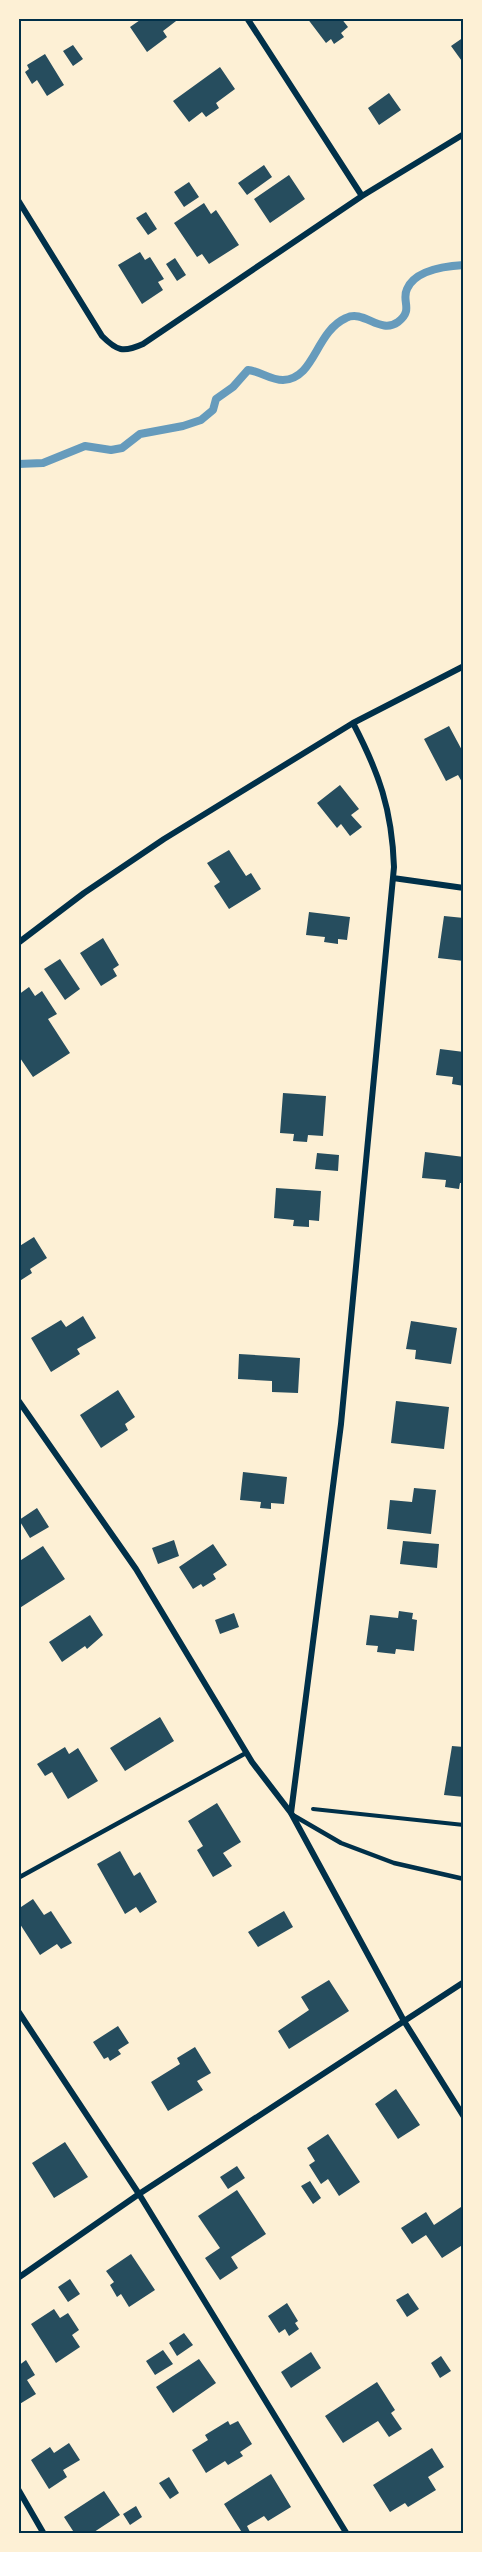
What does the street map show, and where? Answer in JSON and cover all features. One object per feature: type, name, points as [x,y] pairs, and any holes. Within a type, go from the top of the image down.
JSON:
[{"type":"street","points":[[247,18],[363,196]]},
{"type":"street","points":[[18,200],[102,336],[113,347],[129,351],[363,196],[464,134]]},
{"type":"street","points":[[18,943],[84,893],[164,839],[353,723],[464,666]]},
{"type":"street","points":[[291,1810],[341,1424],[393,878],[393,830],[376,768],[353,723]]},
{"type":"street","points":[[393,878],[464,888]]},
{"type":"street","points":[[18,1400],[136,1569],[246,1753],[291,1810],[404,2021],[464,2117]]},
{"type":"street","points":[[18,2278],[139,2194],[464,1982]]},
{"type":"street","points":[[18,2011],[139,2194],[347,2534]]},
{"type":"street","points":[[18,2489],[44,2534]]},
{"type":"lane","points":[[18,1878],[246,1753]]},
{"type":"lane","points":[[291,1810],[341,1843],[394,1863],[464,1879]]},
{"type":"path","points":[[291,1810],[464,1825]]},
{"type":"building","points":[[143,18],[180,18],[163,31],[167,37],[147,52],[130,27]]},
{"type":"building","points":[[307,18],[341,18],[348,27],[341,33],[344,37],[334,44],[331,39],[326,43]]},
{"type":"building","points":[[464,37],[464,64],[451,46]]},
{"type":"building","points":[[73,45],[83,59],[73,66],[63,51]]},
{"type":"building","points":[[45,54],[64,85],[47,96],[37,80],[32,84],[25,72],[29,69],[27,65]]},
{"type":"building","points":[[220,67],[235,89],[216,103],[219,108],[206,117],[202,112],[189,122],[173,101]]},
{"type":"building","points":[[389,93],[401,110],[379,125],[368,108]]},
{"type":"building","points":[[264,165],[272,177],[247,195],[238,183]]},
{"type":"building","points":[[289,175],[305,199],[270,223],[254,199]]},
{"type":"building","points":[[189,182],[199,197],[184,207],[174,192]]},
{"type":"building","points":[[204,203],[211,214],[216,210],[239,245],[209,264],[202,254],[197,257],[174,223]]},
{"type":"building","points":[[146,212],[157,229],[148,235],[136,218]]},
{"type":"building","points":[[140,252],[145,260],[150,257],[164,279],[158,282],[163,290],[142,304],[118,265]]},
{"type":"building","points":[[175,258],[186,275],[177,281],[166,264]]},
{"type":"building","points":[[449,726],[464,754],[464,781],[462,782],[458,775],[446,781],[424,739]]},
{"type":"building","points":[[340,785],[359,809],[351,815],[362,827],[350,836],[341,824],[337,828],[317,803]]},
{"type":"building","points":[[229,850],[246,876],[251,873],[261,889],[229,909],[214,886],[220,882],[207,863]]},
{"type":"building","points":[[309,912],[350,917],[347,940],[338,939],[338,944],[324,942],[325,937],[306,935]]},
{"type":"building","points":[[444,916],[464,918],[464,961],[438,958]]},
{"type":"building","points":[[103,938],[119,965],[113,969],[117,976],[101,986],[80,953]]},
{"type":"building","points":[[60,959],[80,989],[65,1000],[44,969]]},
{"type":"building","points":[[29,987],[35,996],[42,991],[57,1014],[48,1019],[70,1053],[33,1077],[18,1055],[18,1044],[21,1042],[18,1037],[18,995]]},
{"type":"building","points":[[440,1049],[464,1052],[464,1086],[452,1084],[453,1077],[436,1075]]},
{"type":"building","points":[[283,1093],[326,1096],[323,1136],[308,1135],[307,1142],[293,1141],[294,1134],[280,1133]]},
{"type":"building","points":[[425,1152],[464,1157],[464,1183],[460,1183],[459,1189],[445,1187],[446,1180],[422,1178]]},
{"type":"building","points":[[317,1153],[339,1155],[338,1171],[315,1169]]},
{"type":"building","points":[[276,1188],[321,1191],[319,1221],[309,1220],[309,1227],[293,1226],[294,1220],[274,1218]]},
{"type":"building","points":[[34,1237],[47,1258],[30,1269],[32,1273],[18,1282],[18,1247]]},
{"type":"building","points":[[83,1316],[96,1338],[77,1349],[80,1354],[51,1372],[31,1338],[61,1320],[66,1327]]},
{"type":"building","points":[[411,1321],[457,1328],[451,1364],[415,1359],[416,1350],[406,1349]]},
{"type":"building","points":[[239,1354],[300,1358],[298,1393],[272,1392],[272,1381],[238,1379]]},
{"type":"building","points":[[118,1390],[135,1417],[125,1424],[128,1430],[101,1448],[80,1415]]},
{"type":"building","points":[[396,1401],[449,1407],[444,1449],[391,1443]]},
{"type":"building","points":[[243,1472],[287,1477],[284,1504],[271,1503],[271,1509],[260,1508],[261,1502],[240,1500]]},
{"type":"building","points":[[414,1488],[436,1490],[431,1534],[387,1529],[390,1500],[412,1502]]},
{"type":"building","points":[[37,1508],[49,1527],[30,1538],[19,1520]]},
{"type":"building","points":[[174,1540],[179,1556],[158,1564],[152,1548]]},
{"type":"building","points":[[403,1541],[439,1544],[437,1568],[400,1564]]},
{"type":"building","points":[[213,1544],[227,1565],[213,1574],[216,1579],[203,1587],[201,1584],[193,1589],[179,1567]]},
{"type":"building","points":[[43,1546],[65,1579],[18,1609],[18,1562]]},
{"type":"building","points":[[399,1611],[413,1613],[412,1619],[417,1620],[414,1651],[396,1649],[395,1654],[377,1652],[378,1646],[366,1645],[370,1615],[398,1618]]},
{"type":"building","points":[[234,1613],[239,1627],[220,1634],[215,1620]]},
{"type":"building","points":[[90,1615],[103,1635],[87,1649],[85,1646],[62,1662],[49,1642]]},
{"type":"building","points":[[160,1717],[174,1741],[125,1771],[110,1748]]},
{"type":"building","points":[[452,1746],[464,1747],[464,1797],[444,1795]]},
{"type":"building","points":[[65,1747],[69,1754],[78,1748],[98,1781],[68,1799],[52,1772],[45,1776],[37,1764]]},
{"type":"building","points":[[217,1803],[241,1842],[223,1853],[232,1866],[213,1877],[197,1850],[203,1846],[188,1821]]},
{"type":"building","points":[[120,1851],[134,1876],[140,1872],[157,1902],[140,1913],[136,1907],[125,1914],[97,1864]]},
{"type":"building","points":[[33,1899],[44,1915],[51,1911],[72,1943],[61,1949],[57,1944],[40,1955],[18,1921],[18,1909]]},
{"type":"building","points":[[284,1911],[293,1927],[258,1947],[248,1932]]},
{"type":"building","points":[[329,1980],[349,2011],[289,2049],[278,2031],[309,2010],[301,1997]]},
{"type":"building","points":[[118,2026],[129,2043],[118,2050],[121,2054],[110,2061],[108,2057],[104,2059],[93,2042]]},
{"type":"building","points":[[195,2047],[211,2073],[197,2081],[203,2090],[168,2111],[151,2082],[180,2064],[177,2058]]},
{"type":"building","points":[[396,2089],[420,2125],[398,2139],[375,2104]]},
{"type":"building","points":[[328,2134],[360,2182],[339,2196],[328,2179],[321,2184],[309,2165],[315,2161],[307,2148]]},
{"type":"building","points":[[65,2142],[88,2177],[54,2198],[32,2163]]},
{"type":"building","points":[[237,2166],[245,2178],[228,2189],[220,2177]]},
{"type":"building","points":[[310,2181],[321,2198],[313,2204],[301,2186]]},
{"type":"building","points":[[237,2190],[266,2234],[231,2257],[238,2268],[220,2280],[205,2258],[220,2248],[198,2216]]},
{"type":"building","points":[[464,2205],[464,2244],[442,2258],[426,2235],[412,2244],[401,2228],[426,2212],[434,2225]]},
{"type":"building","points":[[131,2254],[155,2290],[129,2307],[121,2294],[117,2297],[110,2285],[114,2282],[106,2271]]},
{"type":"building","points":[[70,2279],[80,2294],[68,2302],[58,2287]]},
{"type":"building","points":[[408,2293],[419,2309],[407,2317],[396,2300]]},
{"type":"building","points":[[287,2303],[298,2321],[295,2323],[299,2329],[289,2336],[285,2329],[279,2333],[268,2316]]},
{"type":"building","points":[[54,2309],[60,2318],[68,2313],[79,2330],[72,2335],[80,2347],[56,2363],[31,2324]]},
{"type":"building","points":[[184,2333],[193,2345],[177,2356],[169,2343]]},
{"type":"building","points":[[163,2350],[173,2364],[155,2375],[146,2361]]},
{"type":"building","points":[[311,2352],[321,2368],[291,2388],[281,2372]]},
{"type":"building","points":[[441,2356],[451,2371],[440,2378],[431,2363]]},
{"type":"building","points":[[199,2359],[216,2383],[173,2413],[156,2387]]},
{"type":"building","points":[[26,2360],[35,2375],[27,2380],[36,2394],[18,2405],[18,2366]]},
{"type":"building","points":[[377,2382],[395,2410],[391,2413],[402,2429],[389,2437],[378,2421],[343,2443],[325,2416]]},
{"type":"building","points":[[228,2421],[230,2425],[238,2421],[252,2444],[240,2452],[243,2456],[228,2465],[225,2461],[206,2473],[192,2450],[208,2440],[205,2435]]},
{"type":"building","points":[[69,2443],[80,2460],[63,2470],[67,2477],[49,2489],[31,2460],[50,2447],[54,2453]]},
{"type":"building","points":[[432,2448],[444,2467],[428,2477],[436,2490],[408,2507],[405,2503],[390,2512],[373,2485]]},
{"type":"building","points":[[271,2474],[291,2507],[268,2521],[264,2516],[247,2526],[251,2534],[243,2534],[224,2504]]},
{"type":"building","points":[[169,2477],[179,2493],[170,2499],[159,2483]]},
{"type":"building","points":[[104,2491],[120,2515],[91,2534],[75,2534],[64,2517]]},
{"type":"building","points":[[136,2506],[142,2517],[130,2525],[123,2514]]},
{"type":"waterway","points":[[18,464],[43,463],[85,446],[111,450],[122,448],[140,434],[183,426],[201,420],[213,410],[216,399],[233,387],[248,370],[278,380],[294,378],[309,364],[328,333],[346,318],[359,317],[385,326],[398,322],[405,313],[407,289],[417,277],[432,270],[464,265]]}]
